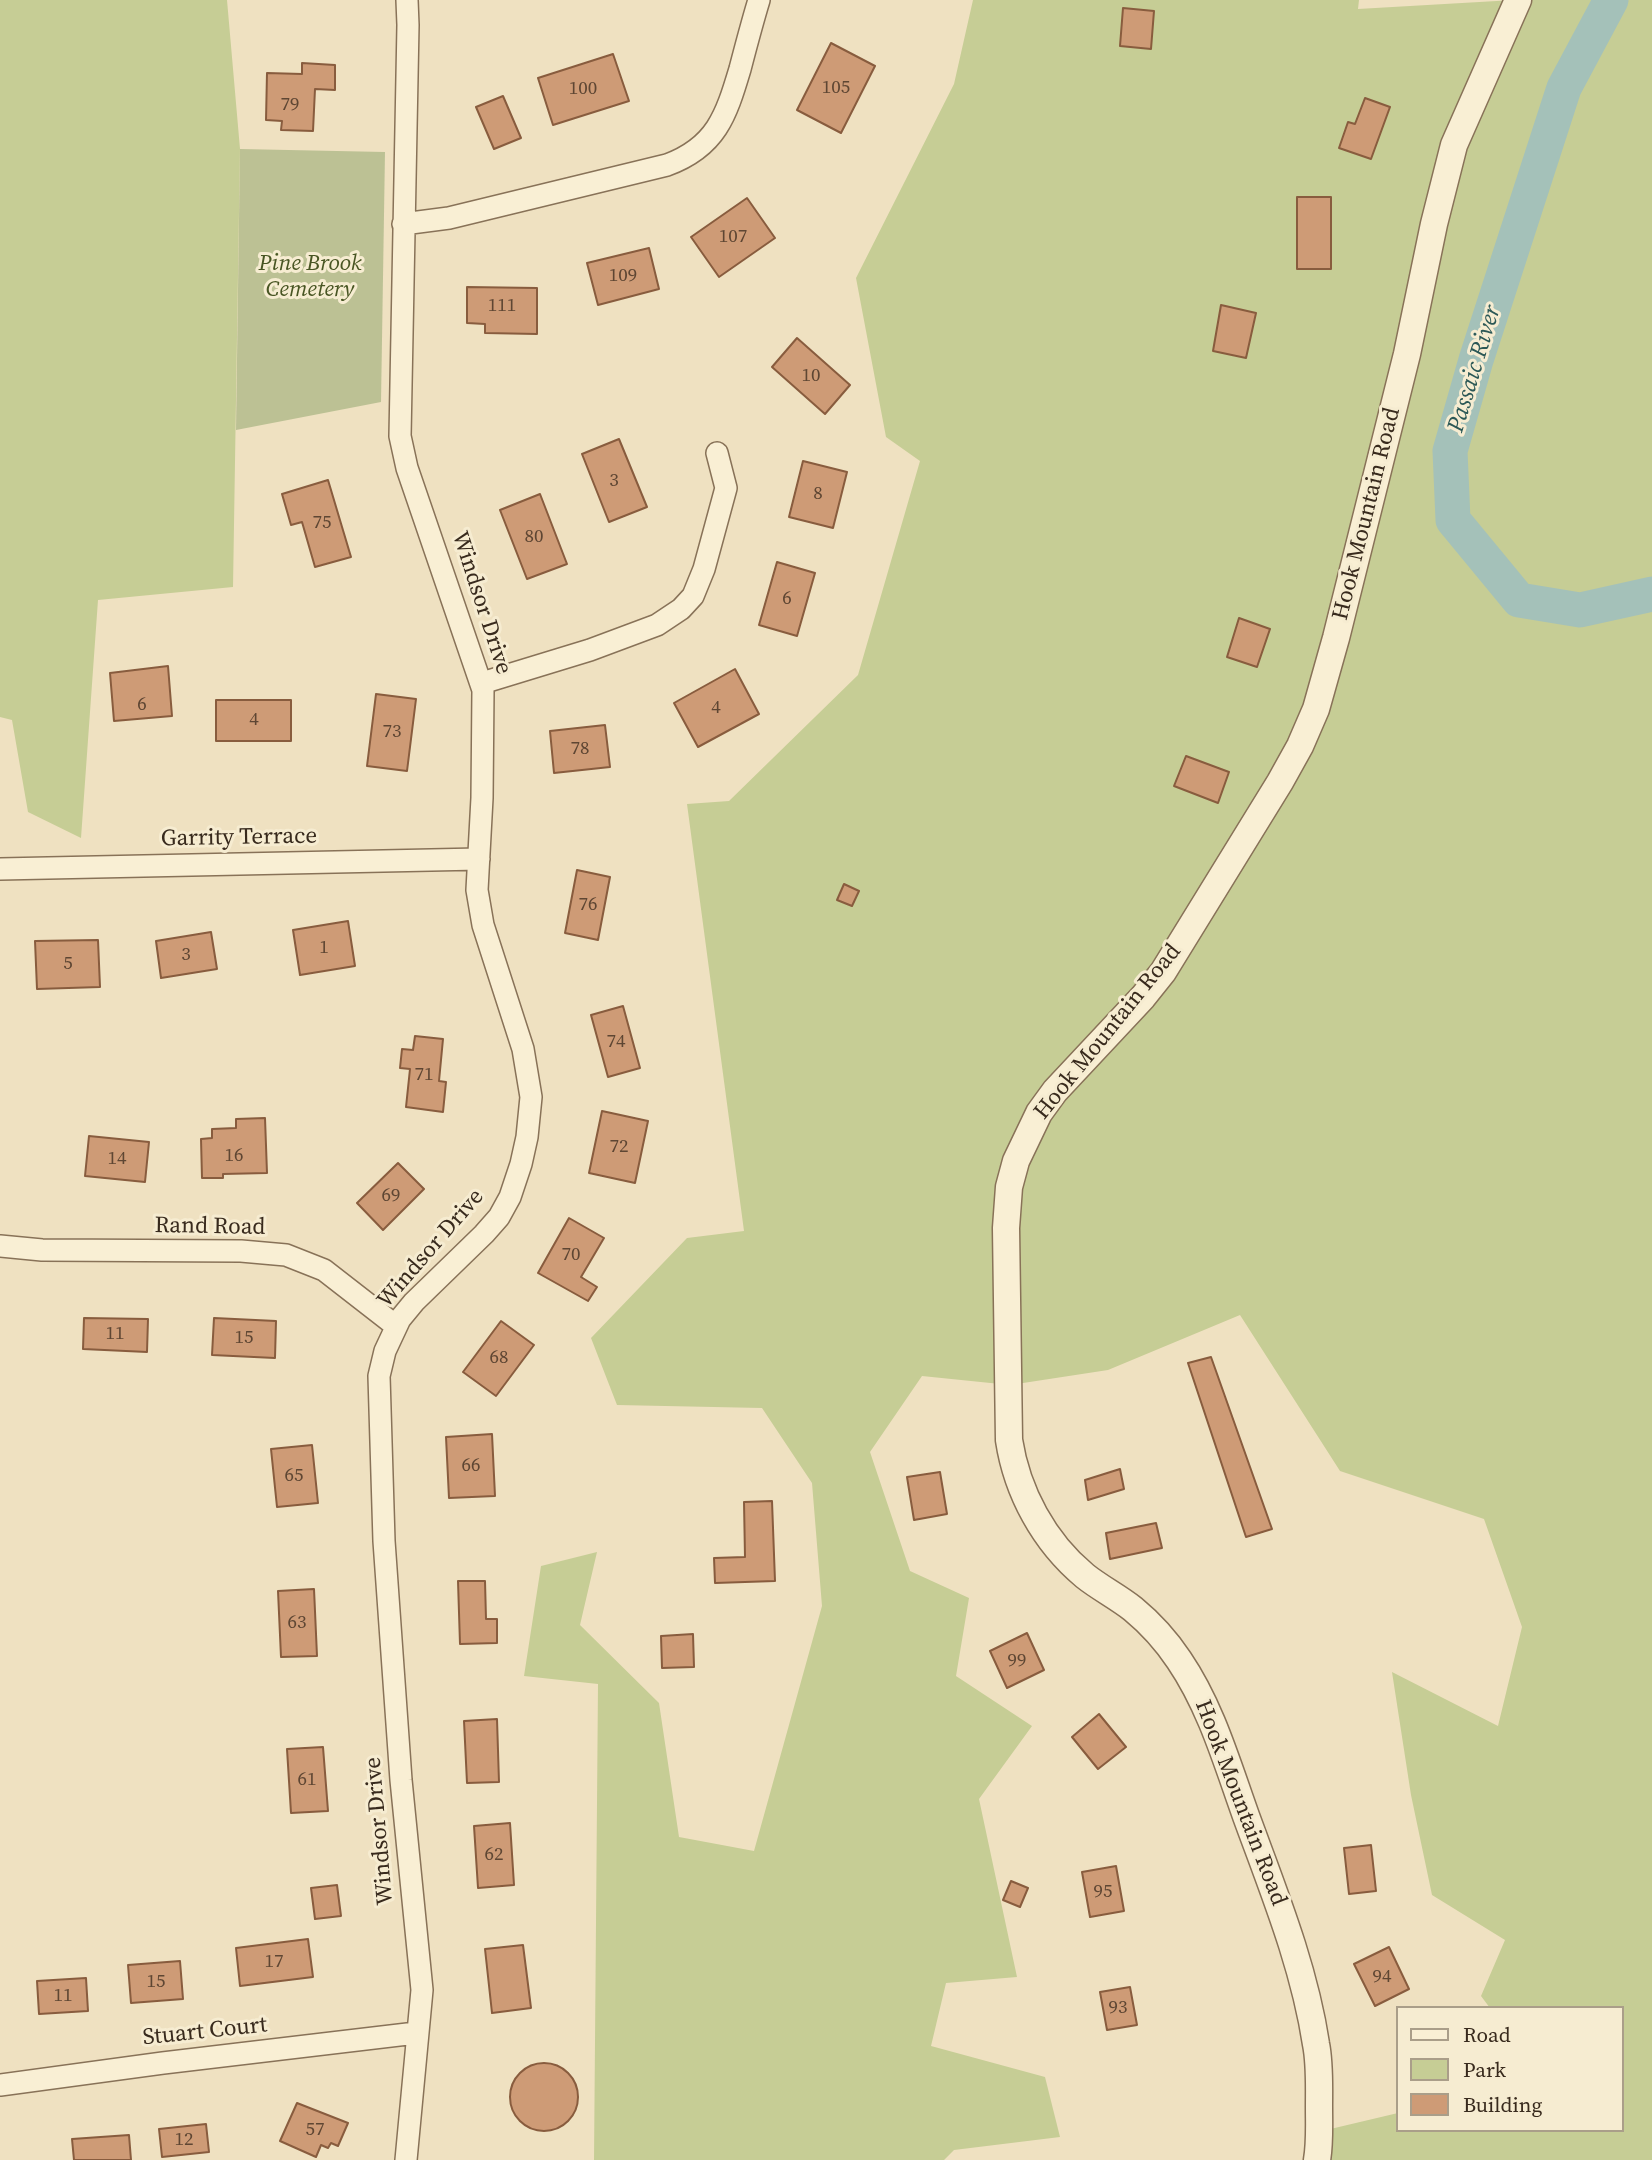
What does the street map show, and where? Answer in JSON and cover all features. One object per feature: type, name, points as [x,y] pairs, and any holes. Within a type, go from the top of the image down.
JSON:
[{"type":"street","name":"Windsor Drive","points":[[405,2160],[422,1990],[401,1780],[384,1541],[379,1376],[385,1351],[396,1326],[414,1302],[484,1234],[499,1217],[510,1197],[527,1138],[531,1097],[529,1075],[510,1004],[483,925],[477,890],[482,798],[482,683],[407,468],[400,436],[407,0]]},
{"type":"street","points":[[402,224],[449,218],[667,165],[685,158],[703,146],[726,113],[759,0]]},
{"type":"street","name":"Hook Mountain Road","points":[[1317,2160],[1319,2073],[1310,2006],[1291,1941],[1210,1720],[1179,1660],[1156,1632],[1134,1610],[1087,1578],[1067,1560],[1023,1493],[1013,1467],[1009,1440],[1006,1241],[1009,1188],[1026,1136],[1039,1113],[1055,1091],[1163,972],[1280,782],[1316,709],[1407,354],[1434,223],[1454,145],[1518,0]]},
{"type":"street","points":[[482,683],[590,650],[657,625],[681,609],[693,596],[705,569],[726,488],[717,453]]},
{"type":"street","name":"Garrity Terrace","points":[[0,869],[479,859]]},
{"type":"street","name":"Rand Road","points":[[0,1246],[41,1250],[241,1251],[286,1255],[324,1270],[396,1326]]},
{"type":"street","name":"Stuart Court","points":[[0,2085],[416,2033]]},
{"type":"green space","points":[[0,0],[227,0],[240,149],[233,587],[98,600],[81,838],[28,812],[12,720],[0,717]]},
{"type":"green space","points":[[973,0],[1359,0],[1358,9],[1514,0],[1652,0],[1652,2160],[1317,2160],[1322,2131],[1396,2113],[1396,2132],[1624,2132],[1624,2006],[1488,2006],[1481,1996],[1505,1940],[1432,1895],[1411,1795],[1392,1672],[1498,1726],[1522,1627],[1484,1519],[1340,1471],[1240,1315],[1108,1370],[1010,1385],[922,1376],[870,1452],[910,1571],[969,1598],[956,1676],[1032,1726],[979,1799],[1017,1977],[946,1983],[931,2046],[1045,2077],[1060,2137],[954,2150],[944,2160],[594,2160],[598,1684],[524,1676],[541,1566],[597,1552],[580,1625],[659,1703],[679,1837],[754,1851],[822,1606],[812,1483],[762,1408],[617,1405],[591,1338],[687,1238],[744,1231],[687,804],[729,801],[858,675],[920,461],[886,437],[856,278],[954,84]]},
{"type":"green space","name":"Pine Brook Cemetery","points":[[240,149],[385,152],[381,402],[236,430]]},
{"type":"building","points":[[1123,8],[1154,11],[1151,49],[1120,46]]},
{"type":"building","points":[[831,43],[875,66],[841,133],[797,110]]},
{"type":"building","points":[[613,54],[629,101],[553,125],[538,78]]},
{"type":"building","points":[[302,63],[335,65],[335,90],[315,89],[313,131],[281,130],[282,121],[266,120],[267,73],[302,74]]},
{"type":"building","points":[[503,96],[521,138],[494,149],[476,107]]},
{"type":"building","points":[[1365,98],[1390,107],[1371,159],[1339,148],[1348,122],[1355,124]]},
{"type":"building","points":[[1297,197],[1331,197],[1331,269],[1297,269]]},
{"type":"building","points":[[747,198],[775,238],[719,277],[691,237]]},
{"type":"building","points":[[649,248],[659,289],[598,305],[587,263]]},
{"type":"building","points":[[467,287],[537,288],[537,334],[485,333],[485,324],[467,323]]},
{"type":"building","points":[[1221,305],[1256,313],[1246,358],[1213,351]]},
{"type":"building","points":[[797,338],[850,385],[825,414],[772,367]]},
{"type":"building","points":[[619,439],[647,507],[609,522],[582,454]]},
{"type":"building","points":[[803,461],[847,472],[833,528],[789,517]]},
{"type":"building","points":[[328,480],[351,557],[315,567],[302,522],[291,525],[282,494]]},
{"type":"building","points":[[540,494],[567,564],[527,579],[500,510]]},
{"type":"building","points":[[777,562],[815,573],[797,636],[759,625]]},
{"type":"building","points":[[1239,618],[1270,629],[1257,667],[1227,657]]},
{"type":"building","points":[[168,666],[172,716],[114,721],[110,673]]},
{"type":"building","points":[[735,669],[759,714],[698,747],[674,703]]},
{"type":"building","points":[[376,694],[416,699],[407,771],[367,766]]},
{"type":"building","points":[[216,700],[291,700],[291,741],[216,741]]},
{"type":"building","points":[[605,725],[610,767],[554,773],[550,731]]},
{"type":"building","points":[[1186,756],[1229,772],[1218,803],[1174,786]]},
{"type":"building","points":[[577,870],[610,877],[598,940],[565,933]]},
{"type":"building","points":[[844,884],[859,891],[852,906],[837,900]]},
{"type":"building","points":[[348,921],[355,966],[300,975],[293,930]]},
{"type":"building","points":[[211,932],[217,969],[161,978],[156,941]]},
{"type":"building","points":[[98,940],[100,987],[37,989],[35,941]]},
{"type":"building","points":[[623,1006],[640,1068],[608,1077],[591,1015]]},
{"type":"building","points":[[415,1036],[443,1039],[439,1081],[446,1082],[443,1112],[406,1107],[410,1069],[400,1068],[402,1049],[413,1050]]},
{"type":"building","points":[[602,1111],[648,1121],[635,1183],[589,1173]]},
{"type":"building","points":[[265,1118],[267,1173],[223,1174],[223,1178],[202,1178],[201,1139],[212,1138],[212,1129],[236,1128],[236,1119]]},
{"type":"building","points":[[89,1136],[149,1142],[145,1182],[85,1176]]},
{"type":"building","points":[[398,1163],[424,1189],[383,1230],[357,1203]]},
{"type":"building","points":[[569,1218],[604,1238],[581,1277],[597,1287],[588,1301],[538,1273]]},
{"type":"building","points":[[84,1318],[148,1319],[147,1352],[83,1349]]},
{"type":"building","points":[[214,1318],[276,1321],[275,1358],[212,1355]]},
{"type":"building","points":[[501,1321],[534,1345],[496,1396],[463,1372]]},
{"type":"building","points":[[1211,1357],[1272,1529],[1246,1537],[1188,1363]]},
{"type":"building","points":[[492,1434],[495,1496],[449,1498],[446,1437]]},
{"type":"building","points":[[312,1445],[318,1503],[277,1507],[271,1449]]},
{"type":"building","points":[[1120,1469],[1124,1489],[1088,1500],[1085,1480]]},
{"type":"building","points":[[940,1472],[947,1514],[914,1520],[907,1477]]},
{"type":"building","points":[[772,1501],[775,1581],[715,1583],[714,1558],[745,1557],[744,1502]]},
{"type":"building","points":[[1156,1523],[1162,1548],[1110,1559],[1106,1533]]},
{"type":"building","points":[[458,1581],[485,1581],[486,1619],[497,1619],[497,1643],[460,1644]]},
{"type":"building","points":[[314,1589],[317,1656],[281,1657],[278,1591]]},
{"type":"building","points":[[1027,1633],[1044,1670],[1007,1688],[990,1651]]},
{"type":"building","points":[[693,1634],[694,1667],[662,1668],[661,1636]]},
{"type":"building","points":[[1099,1714],[1126,1747],[1098,1769],[1072,1737]]},
{"type":"building","points":[[497,1719],[499,1782],[467,1783],[464,1721]]},
{"type":"building","points":[[323,1747],[328,1811],[291,1813],[287,1749]]},
{"type":"building","points":[[510,1823],[514,1885],[478,1888],[474,1826]]},
{"type":"building","points":[[1371,1845],[1376,1891],[1349,1894],[1344,1848]]},
{"type":"building","points":[[1116,1866],[1124,1911],[1090,1917],[1082,1872]]},
{"type":"building","points":[[1011,1881],[1028,1888],[1020,1907],[1003,1900]]},
{"type":"building","points":[[337,1885],[341,1916],[315,1919],[311,1888]]},
{"type":"building","points":[[308,1939],[313,1977],[240,1986],[236,1948]]},
{"type":"building","points":[[523,1945],[531,2008],[492,2013],[485,1949]]},
{"type":"building","points":[[1389,1947],[1409,1989],[1375,2006],[1354,1964]]},
{"type":"building","points":[[180,1961],[183,1999],[131,2003],[128,1965]]},
{"type":"building","points":[[86,1978],[88,2011],[39,2014],[37,1981]]},
{"type":"building","points":[[1130,1987],[1137,2025],[1107,2030],[1100,1992]]},
{"type":"building","points":[[544,2063],[557,2066],[568,2073],[575,2084],[578,2097],[575,2110],[568,2121],[557,2128],[544,2131],[531,2128],[520,2121],[513,2110],[510,2097],[513,2084],[520,2073],[531,2066]]},
{"type":"building","points":[[297,2103],[348,2123],[338,2146],[331,2143],[328,2148],[321,2145],[316,2157],[280,2141]]},
{"type":"building","points":[[206,2124],[209,2152],[162,2157],[159,2129]]},
{"type":"building","points":[[129,2135],[131,2160],[74,2160],[72,2139]]},
{"type":"waterway","name":"Passaic River","points":[[1611,0],[1564,88],[1476,360],[1450,451],[1453,520],[1519,600],[1580,610],[1652,594]]}]
